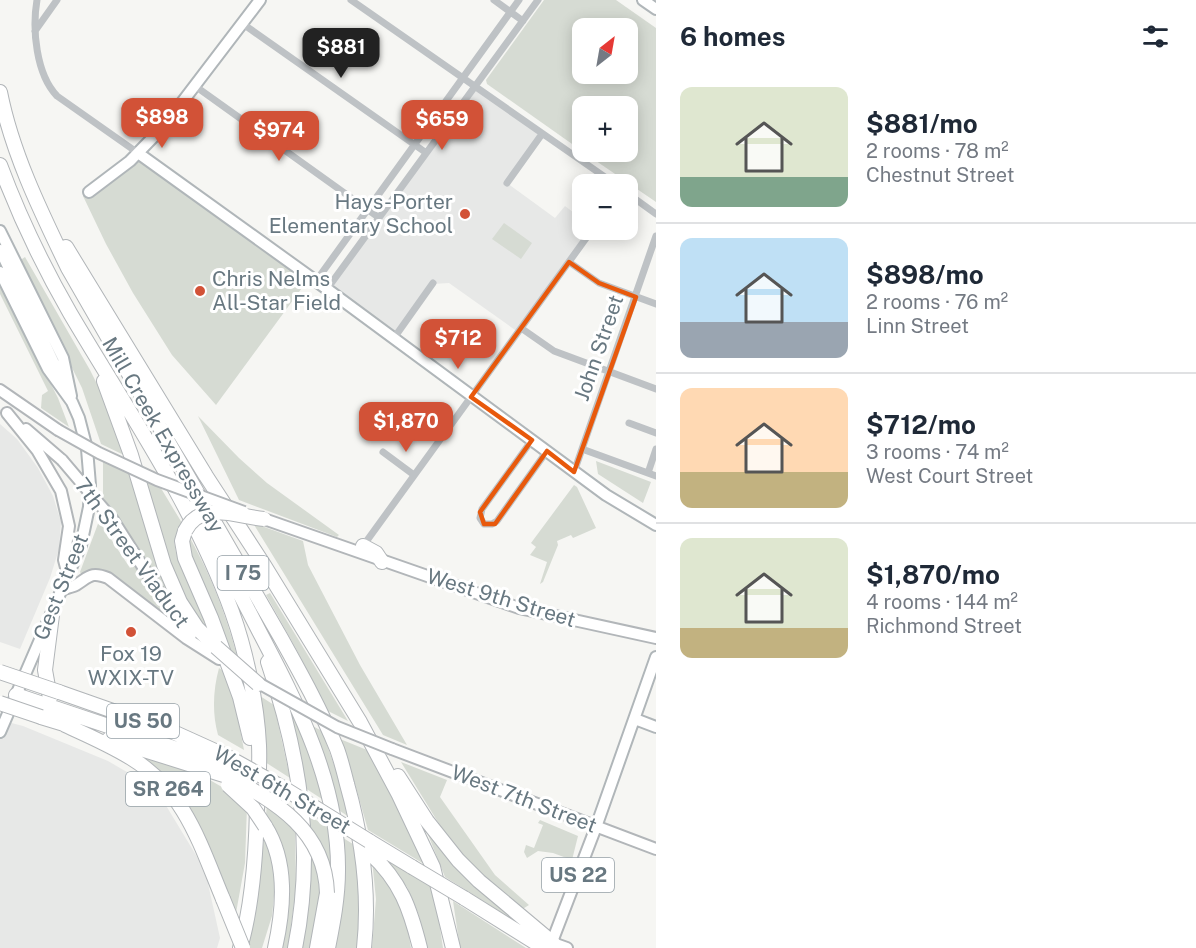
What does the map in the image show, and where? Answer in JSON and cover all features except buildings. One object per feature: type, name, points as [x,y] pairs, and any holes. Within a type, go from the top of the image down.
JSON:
[{"type":"highway","name":"Mill Creek Expressway","points":[[0,92],[14,143],[46,222],[68,268],[281,638],[310,691],[338,751],[354,808],[364,870],[366,917],[364,948]]},
{"type":"highway","name":"Mill Creek Expressway","points":[[0,165],[21,216],[70,312],[159,459],[212,564],[232,612],[244,654],[259,744],[252,882],[241,948]]},
{"type":"highway","points":[[46,222],[60,237],[360,722],[399,795],[433,867],[453,948]]},
{"type":"highway","points":[[70,312],[73,329],[106,384],[131,454],[165,565],[180,602],[217,653],[258,684]]},
{"type":"highway","points":[[159,459],[204,526],[251,615],[281,674],[325,779],[331,803],[339,870],[338,893],[328,948]]},
{"type":"highway","points":[[258,781],[240,698],[211,618],[185,558],[182,540],[185,531],[197,517],[207,512],[223,512],[264,519]]},
{"type":"highway","points":[[363,546],[376,553],[382,562]]},
{"type":"highway","points":[[52,615],[46,659],[48,694],[66,718]]},
{"type":"highway","points":[[251,615],[288,726],[301,793],[303,884],[294,948]]},
{"type":"highway","name":"West 6th Street","points":[[0,672],[173,732],[227,771],[285,789],[370,847],[412,867],[549,946]]},
{"type":"highway","points":[[16,695],[66,718],[227,771],[265,825],[279,859],[282,895],[275,948]]},
{"type":"highway","name":"US 50","points":[[0,704],[41,717],[66,718],[178,760],[227,771],[275,804],[301,827],[321,861],[327,893],[317,948]]},
{"type":"highway","name":"SR 264","points":[[66,718],[131,757],[172,793],[192,824],[224,899],[241,948]]},
{"type":"highway","points":[[360,722],[450,851],[549,946]]},
{"type":"highway","points":[[370,847],[397,883],[410,914],[419,948]]},
{"type":"highway","points":[[265,948],[282,895]]},
{"type":"highway","points":[[446,920],[448,948]]},
{"type":"main road","points":[[89,192],[138,153],[165,126],[260,0]]},
{"type":"main road","points":[[643,0],[656,9]]},
{"type":"main road","points":[[138,153],[394,338],[574,472],[615,501],[656,525]]},
{"type":"main road","name":"Gest Street","points":[[0,231],[63,358],[72,402]]},
{"type":"main road","points":[[1,253],[72,402]]},
{"type":"main road","name":"Gest Street","points":[[0,272],[48,369],[72,402],[80,418],[86,443],[90,484],[84,536],[0,732]]},
{"type":"main road","name":"West 9th Street","points":[[0,390],[58,430],[99,453],[158,480],[382,562],[519,608],[654,634]]},
{"type":"main road","points":[[3,410],[37,450],[61,491],[69,526],[64,560],[68,575]]},
{"type":"main road","name":"7th Street Viaduct","points":[[3,410],[62,460],[114,520],[173,614],[194,638],[217,653]]},
{"type":"main road","points":[[61,590],[75,586],[96,574],[108,578],[186,638],[217,653]]},
{"type":"main road","points":[[596,827],[656,657]]},
{"type":"main road","name":"West 7th Street","points":[[258,684],[337,727],[656,849]]},
{"type":"main road","points":[[635,719],[656,727]]},
{"type":"main road","name":"US 22","points":[[549,946],[596,827]]},
{"type":"main road","name":"West 6th Street","points":[[549,946],[567,948]]},
{"type":"street","points":[[38,0],[35,31],[42,72],[51,89],[57,96],[138,153]]},
{"type":"street","points":[[35,31],[57,0]]},
{"type":"street","points":[[351,0],[600,174]]},
{"type":"street","points":[[494,0],[523,21]]},
{"type":"street","points":[[316,281],[519,0]]},
{"type":"street","points":[[327,289],[538,0]]},
{"type":"street","points":[[243,24],[425,153]]},
{"type":"street","points":[[195,86],[378,217]]},
{"type":"street","points":[[507,183],[542,134]]},
{"type":"street","points":[[638,201],[656,214]]},
{"type":"street","name":"John Street","points":[[574,472],[656,236]]},
{"type":"street","points":[[363,546],[585,240]]},
{"type":"street","points":[[569,262],[599,283],[656,304]]},
{"type":"street","points":[[394,338],[433,284]]},
{"type":"street","points":[[521,328],[554,351],[656,388]]},
{"type":"street","points":[[629,423],[656,433]]},
{"type":"street","points":[[532,440],[482,509],[480,518],[484,524],[497,521],[547,451]]},
{"type":"street","points":[[582,449],[656,476]]},
{"type":"street","points":[[648,473],[656,449]]},
{"type":"street","points":[[383,452],[414,475]]},
{"type":"highlighted area","points":[[569,262],[599,283],[636,297],[574,472],[547,451],[495,524],[484,524],[480,512],[532,440],[471,397]]},
{"type":"shaded area","points":[[544,0],[616,0],[656,28],[656,202],[638,190],[638,174],[615,174],[598,162],[638,162],[638,96],[572,96],[572,144],[487,84],[486,80]]},
{"type":"shaded area","name":"Hays-Porter Elementary School","points":[[474,86],[542,134],[507,183],[555,218],[565,206],[572,211],[572,240],[585,240],[518,332],[449,283],[433,284],[394,338],[327,289]]},
{"type":"shaded area","points":[[138,153],[310,277],[216,405],[172,355],[133,293],[83,196]]},
{"type":"shaded area","points":[[504,223],[532,243],[521,259],[492,239]]},
{"type":"shaded area","points":[[25,257],[90,370],[106,402],[126,456],[101,444],[82,388],[19,261]]},
{"type":"shaded area","points":[[0,284],[58,398],[69,427],[41,408],[42,395],[48,391],[0,294]]},
{"type":"shaded area","points":[[198,416],[267,483],[339,535],[337,537],[239,500]]},
{"type":"shaded area","points":[[0,424],[17,439],[38,468],[53,496],[61,522],[59,549],[50,578],[20,649],[0,642]]},
{"type":"shaded area","points":[[103,460],[131,473],[189,623],[179,615],[103,497]]},
{"type":"shaded area","points":[[596,461],[651,482],[643,503],[598,474]]},
{"type":"shaded area","points":[[144,479],[159,485],[182,523],[174,541],[176,553],[195,591],[213,636],[200,623],[178,585]]},
{"type":"shaded area","points":[[574,485],[596,528],[573,538],[571,535],[557,541],[558,545],[543,582],[540,584],[547,562],[530,555],[536,547],[531,543]]},
{"type":"shaded area","points":[[99,521],[130,568],[136,564],[172,620],[169,623],[125,587],[82,575],[80,572]]},
{"type":"shaded area","points":[[253,523],[303,541],[308,565],[360,665],[407,745],[383,735]]},
{"type":"shaded area","points":[[188,534],[216,593],[237,656],[228,648],[186,549]]},
{"type":"shaded area","points":[[270,593],[348,721],[328,711],[266,595]]},
{"type":"shaded area","points":[[219,668],[230,676],[244,750],[218,735],[214,702]]},
{"type":"shaded area","points":[[260,696],[274,705],[290,778],[265,762]]},
{"type":"shaded area","points":[[294,717],[313,761],[325,801],[305,788],[291,719]]},
{"type":"shaded area","points":[[0,720],[23,726],[108,761],[156,789],[205,870],[220,938],[217,948],[0,948]]},
{"type":"shaded area","points":[[307,723],[322,731],[339,779],[349,817],[337,809]]},
{"type":"shaded area","points":[[340,739],[367,750],[404,817],[424,864],[368,830]]},
{"type":"shaded area","points":[[142,757],[198,774],[223,788],[247,806],[245,863],[236,913],[152,765]]},
{"type":"shaded area","points":[[401,762],[447,780],[440,797],[495,875],[529,905],[521,910],[470,865],[444,832]]},
{"type":"shaded area","points":[[267,804],[295,828],[296,888],[288,948],[278,948],[274,829],[266,815]]},
{"type":"shaded area","points":[[307,814],[331,830],[332,876],[308,828]]},
{"type":"shaded area","points":[[540,820],[578,836],[572,860],[553,853],[538,851],[527,858],[524,852],[526,845],[534,848],[543,825],[538,823]]},
{"type":"shaded area","points":[[428,831],[525,927],[445,877]]},
{"type":"shaded area","points":[[265,833],[274,866],[272,916],[262,948],[249,948],[246,939],[254,910]]},
{"type":"shaded area","points":[[340,836],[356,846],[360,906],[357,948],[332,948]]},
{"type":"shaded area","points":[[309,847],[317,874],[319,897],[310,948],[302,948]]},
{"type":"shaded area","points":[[389,858],[434,888],[443,948],[427,948],[418,913],[407,887],[387,860]]},
{"type":"shaded area","points":[[372,860],[398,901],[406,922],[411,948],[372,948],[376,899]]},
{"type":"shaded area","points":[[453,901],[526,948],[460,948]]},
{"type":"place","name":"Hays-Porter Elementary School","points":[[465,214]]},
{"type":"place","name":"Chris Nelms All-Star Field","points":[[200,291]]},
{"type":"place","name":"Fox 19 WXIX-TV","points":[[131,632]]}]
